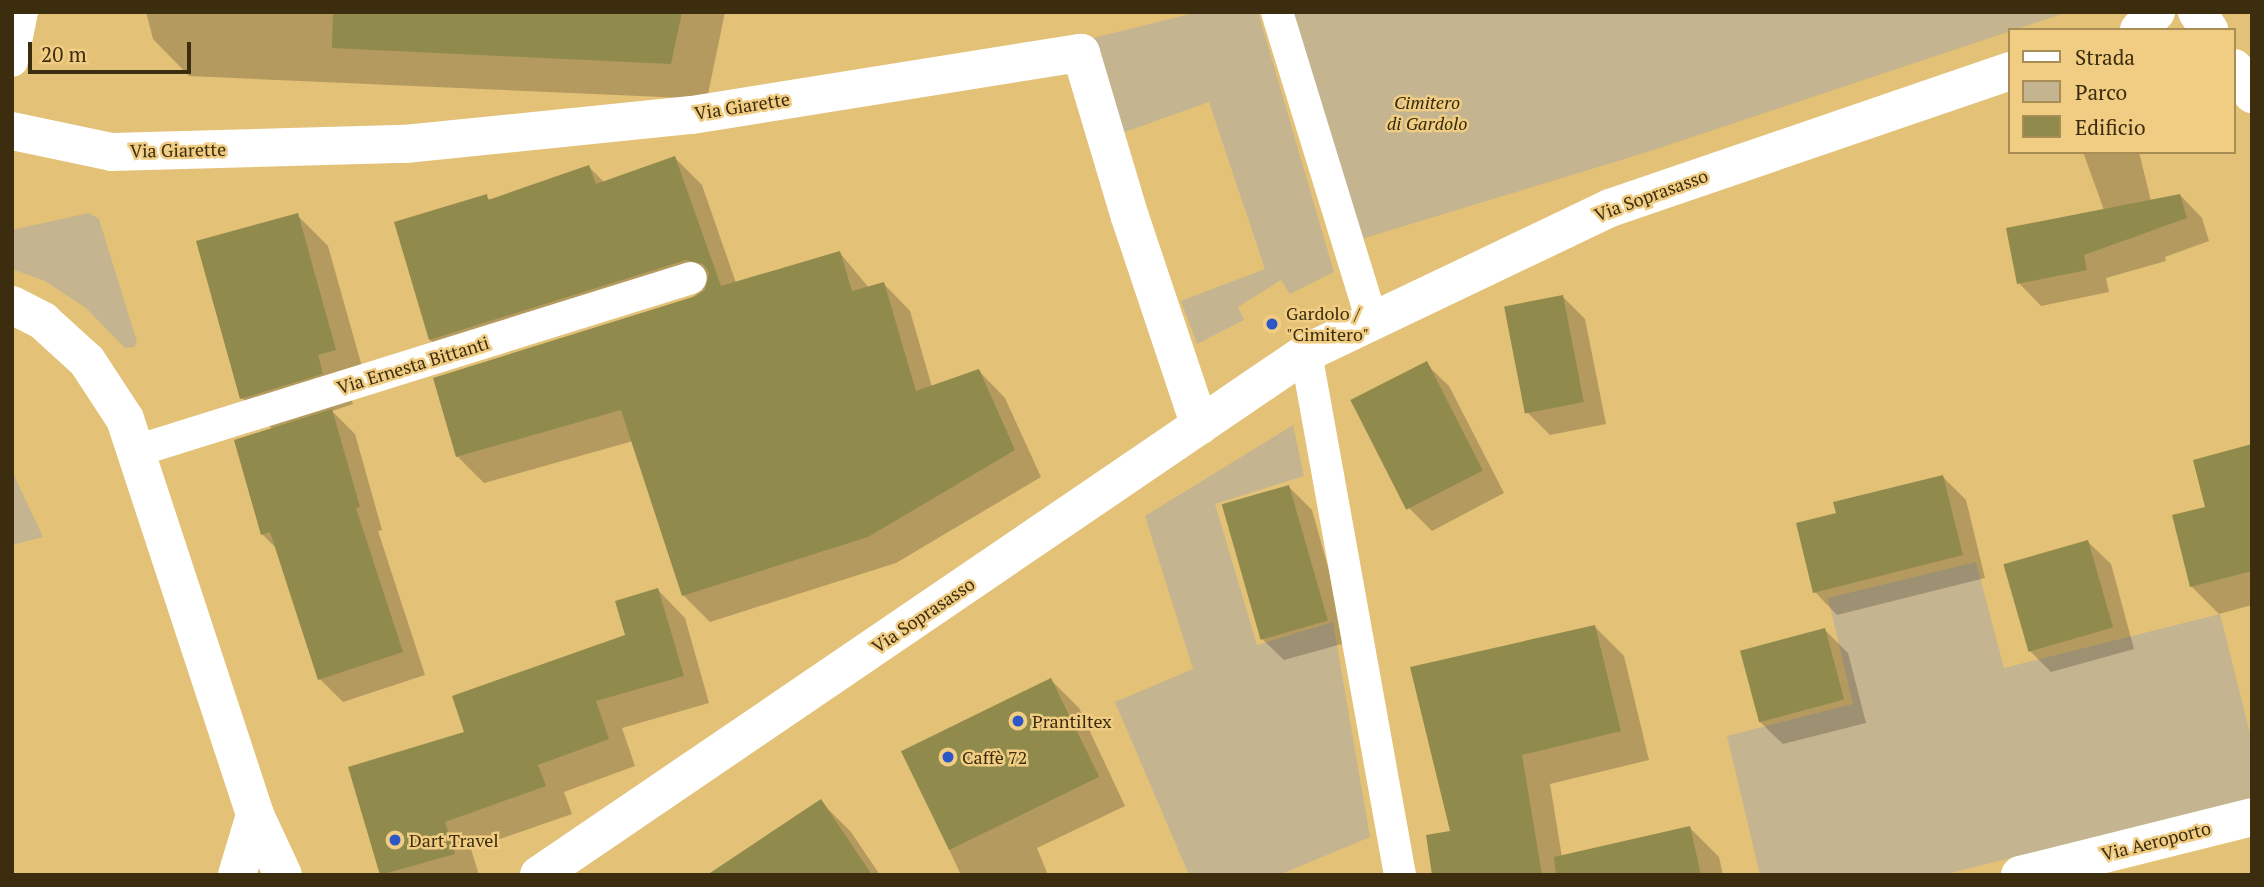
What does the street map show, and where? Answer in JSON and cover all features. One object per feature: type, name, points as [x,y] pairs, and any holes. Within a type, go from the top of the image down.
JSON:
[{"type":"street","points":[[2141,28],[2156,12]]},
{"type":"street","points":[[2197,12],[2208,28]]},
{"type":"street","name":"Via Giarette","points":[[12,131],[112,152],[405,144],[692,114],[1081,53],[1129,217],[1200,426]]},
{"type":"street","points":[[2236,71],[2252,94]]},
{"type":"street","name":"Via Soprasasso","points":[[539,875],[1306,353],[1610,208],[2008,72]]},
{"type":"street","points":[[12,305],[43,321],[87,361],[125,419],[256,815],[283,875]]},
{"type":"street","points":[[237,875],[256,815]]},
{"type":"street","name":"Via Aeroporto","points":[[2020,875],[2252,817]]},
{"type":"lane","points":[[12,61],[22,12]]},
{"type":"lane","points":[[1277,12],[1372,320]]},
{"type":"lane","name":"Via Ernesta Bittanti","points":[[136,451],[691,278]]},
{"type":"lane","points":[[1306,353],[1400,875]]},
{"type":"green space","points":[[1198,12],[1258,12],[1334,272],[1290,294],[1281,280],[1238,307],[1244,320],[1197,344],[1181,301],[1265,269],[1209,102],[1122,133],[1093,38]]},
{"type":"green space","name":"Cimitero di Gardolo","points":[[1292,12],[2068,12],[2020,28],[2008,28],[2008,32],[1644,153],[1358,240]]},
{"type":"green space","points":[[89,213],[99,219],[137,342],[134,347],[125,348],[86,308],[45,281],[12,269],[12,230]]},
{"type":"green space","points":[[1293,425],[1304,476],[1215,504],[1257,645],[1333,622],[1370,837],[1279,875],[1189,875],[1115,702],[1193,669],[1145,516]]},
{"type":"green space","points":[[12,471],[43,537],[12,545]]},
{"type":"green space","points":[[1976,562],[2004,668],[2220,614],[2252,741],[2252,798],[1942,875],[1760,875],[1727,736],[1853,704],[1828,598]]},
{"type":"building","points":[[333,12],[682,12],[671,64],[332,48]]},
{"type":"building","points":[[675,156],[721,286],[840,251],[852,291],[884,282],[916,391],[979,369],[1015,450],[868,537],[682,596],[621,410],[456,457],[433,378],[696,296],[705,290],[709,273],[703,264],[686,260],[429,340],[394,222],[487,194],[488,200],[589,165],[596,184]]},
{"type":"building","points":[[2180,194],[2187,218],[2084,255],[2087,270],[2017,284],[2006,228]]},
{"type":"building","points":[[298,213],[336,350],[318,355],[323,374],[240,399],[196,241]]},
{"type":"building","points":[[1563,295],[1584,402],[1525,413],[1504,306]]},
{"type":"building","points":[[1427,361],[1483,471],[1406,510],[1350,400]]},
{"type":"building","points":[[332,409],[360,507],[356,508],[403,652],[318,680],[270,532],[261,535],[234,440]]},
{"type":"building","points":[[2252,444],[2252,571],[2190,587],[2172,515],[2205,507],[2193,460]]},
{"type":"building","points":[[1943,475],[1963,555],[1813,593],[1796,523],[1836,513],[1833,502]]},
{"type":"building","points":[[1289,485],[1328,621],[1261,640],[1222,504]]},
{"type":"building","points":[[2088,540],[2113,627],[2028,652],[2003,564]]},
{"type":"building","points":[[658,588],[684,676],[596,701],[609,739],[538,765],[546,786],[445,822],[455,854],[380,875],[348,767],[464,732],[452,696],[625,635],[615,601]]},
{"type":"building","points":[[1595,625],[1621,731],[1522,755],[1542,875],[1432,875],[1426,835],[1450,831],[1410,667]]},
{"type":"building","points":[[1825,628],[1844,699],[1759,722],[1740,651]]},
{"type":"building","points":[[1051,678],[1099,777],[949,850],[901,751]]},
{"type":"building","points":[[821,799],[872,875],[707,875]]},
{"type":"building","points":[[1690,826],[1701,875],[1556,875],[1554,857]]},
{"type":"place","name":"Gardolo / \"Cimitero\"","points":[[1272,324]]},
{"type":"place","name":"Prantiltex","points":[[1018,721]]},
{"type":"place","name":"Caffè 72","points":[[948,757]]},
{"type":"place","name":"Dart Travel","points":[[395,840]]}]
